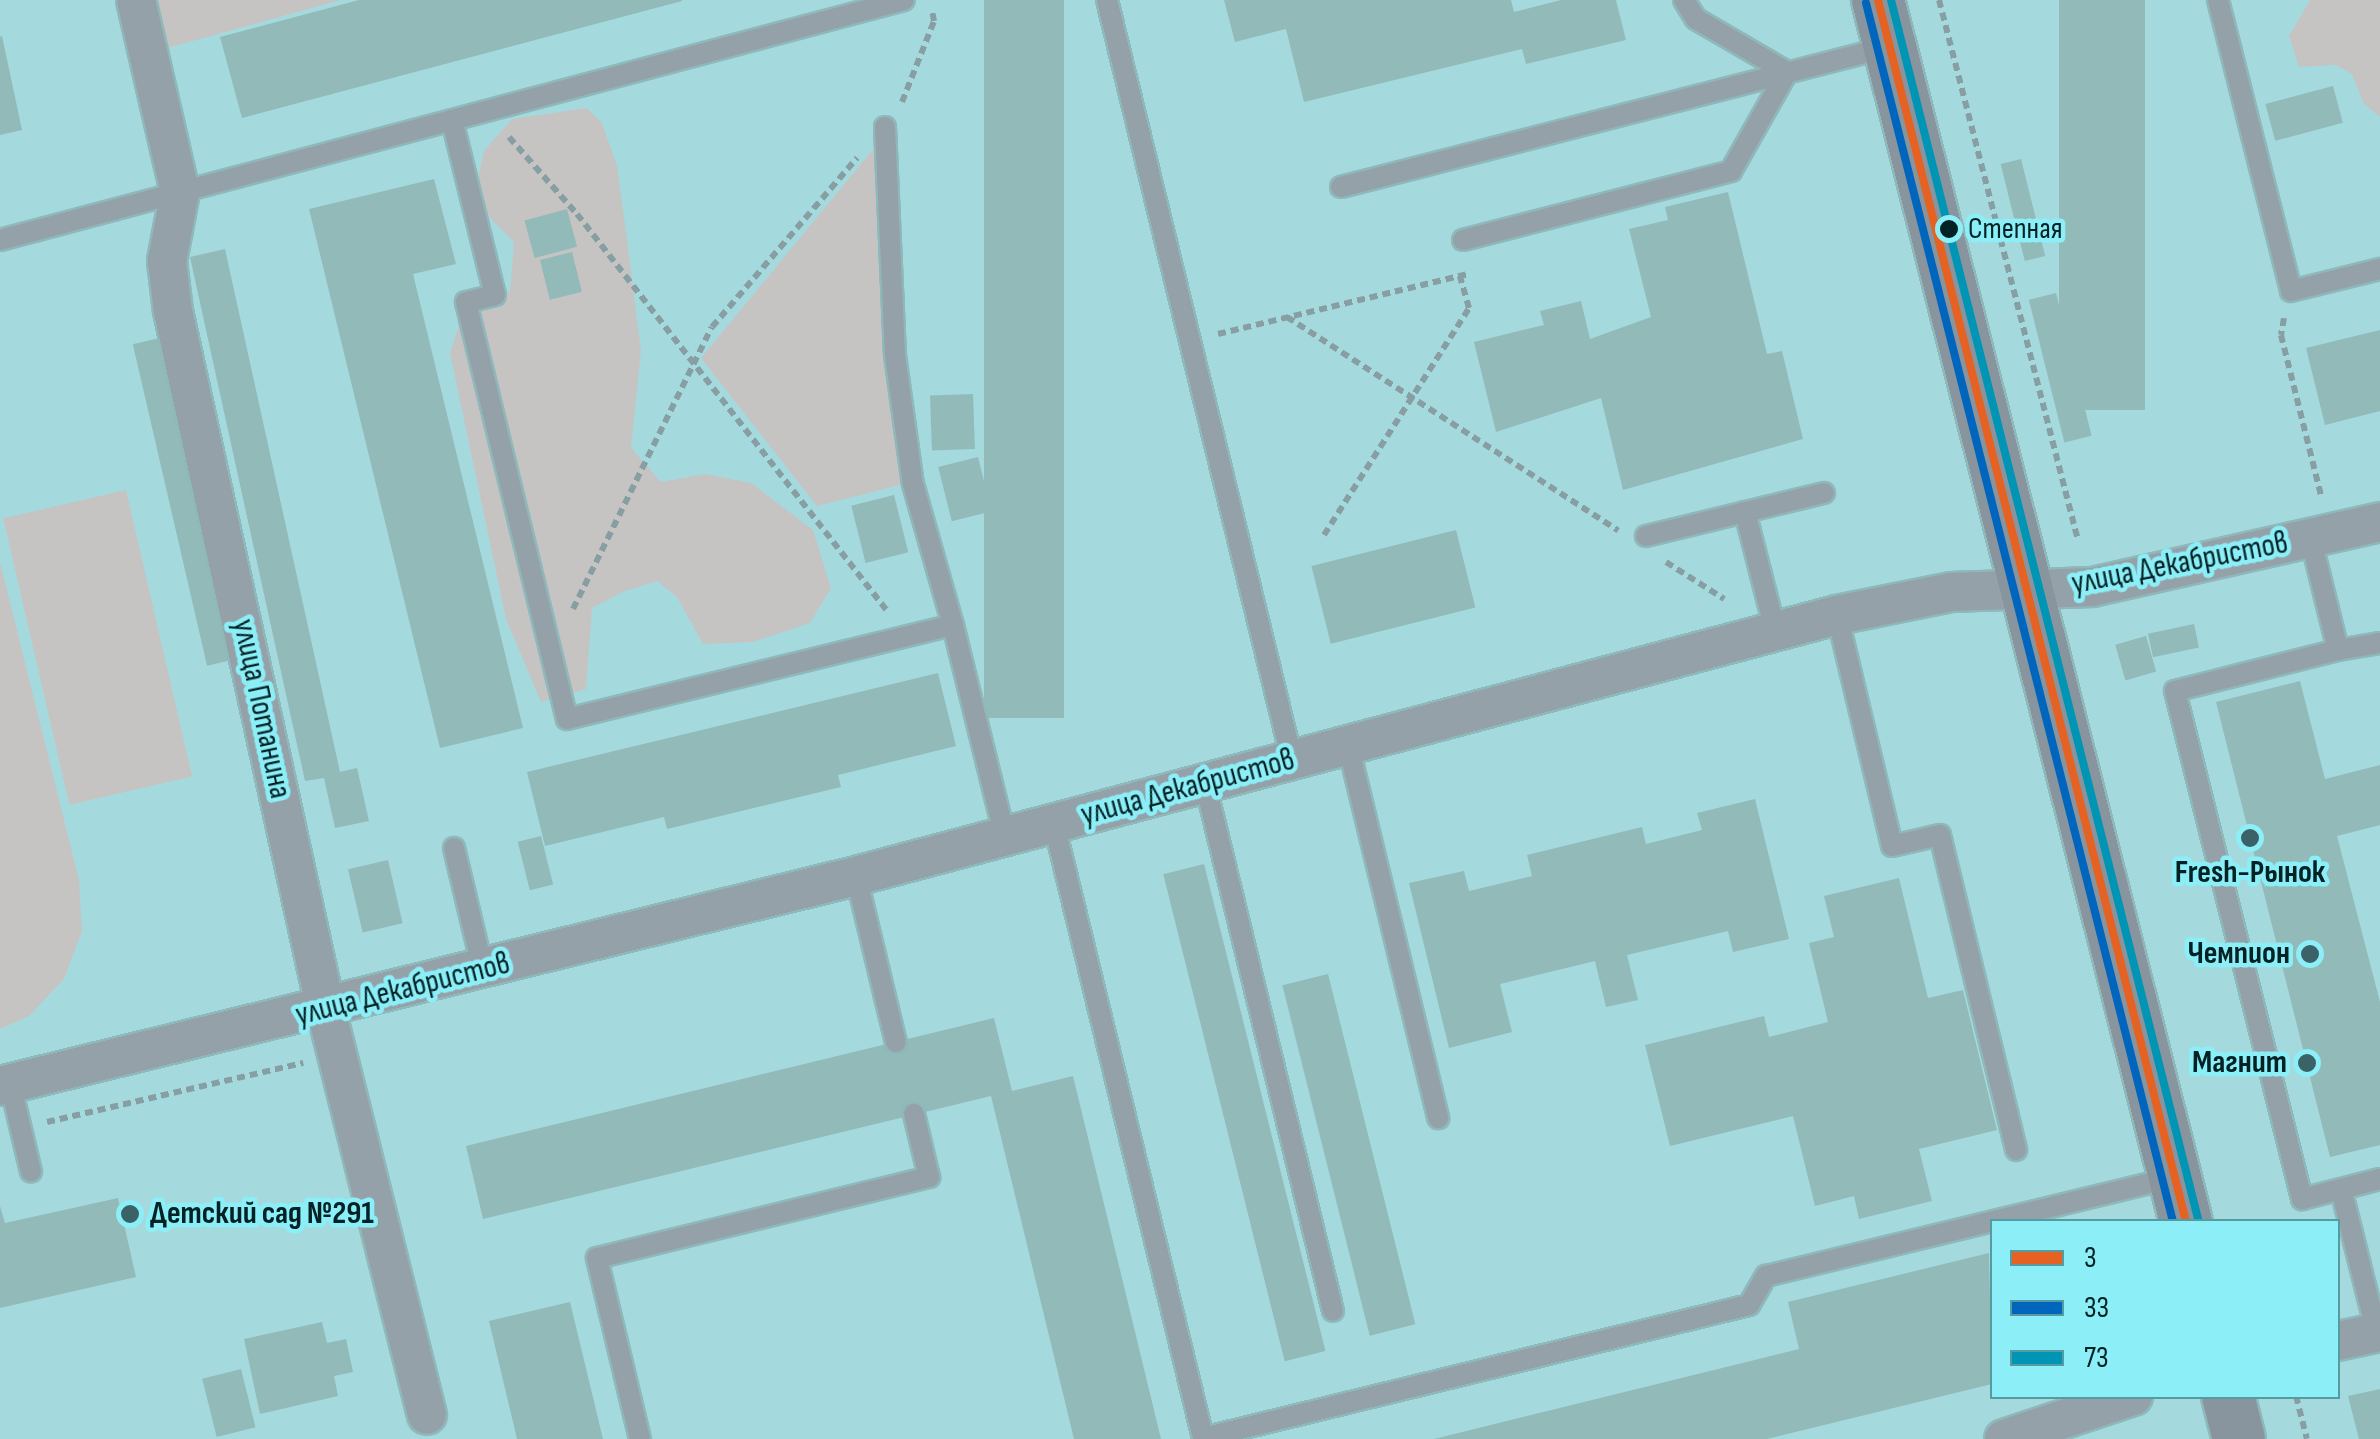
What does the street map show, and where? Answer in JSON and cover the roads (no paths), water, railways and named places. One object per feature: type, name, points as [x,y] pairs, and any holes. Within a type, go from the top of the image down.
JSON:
[{"type":"main road","points":[[1884,23],[2181,1199]]},
{"type":"main road","points":[[2229,1399],[2239,1439]]},
{"type":"street","name":"улица Потанина","points":[[136,0],[180,192],[167,262],[173,311],[326,1010],[427,1415]]},
{"type":"street","name":"улица Декабристов","points":[[5,1084],[326,1010],[856,876],[1837,615],[1951,592],[2092,587],[2380,522]]},
{"type":"street","points":[[2340,1341],[2378,1333]]},
{"type":"street","points":[[2004,1439],[2124,1399]]},
{"type":"lane","points":[[0,240],[904,0]]},
{"type":"lane","points":[[1108,0],[1292,760]]},
{"type":"lane","points":[[1684,0],[1696,19],[1786,72]]},
{"type":"lane","points":[[2218,0],[2290,291],[2380,268]]},
{"type":"lane","points":[[1341,188],[1786,72],[1884,23]]},
{"type":"lane","points":[[1463,240],[1731,171],[1786,72]]},
{"type":"lane","points":[[452,120],[495,294],[466,302],[567,719],[953,625]]},
{"type":"lane","points":[[885,127],[898,373],[913,484],[953,625],[1004,837]]},
{"type":"lane","points":[[1649,544],[1745,512],[1824,493]]},
{"type":"lane","points":[[1745,512],[1775,630]]},
{"type":"lane","points":[[2321,538],[2338,650]]},
{"type":"lane","points":[[1837,615],[1892,846],[1940,835],[2016,1150]]},
{"type":"lane","points":[[2380,643],[2175,691],[2302,1198],[2380,1179]]},
{"type":"lane","points":[[1348,745],[1438,1118]]},
{"type":"lane","points":[[1205,783],[1333,1311]]},
{"type":"lane","points":[[1054,824],[1203,1438],[1748,1305],[1766,1276],[1990,1234]]},
{"type":"lane","points":[[454,848],[484,970]]},
{"type":"lane","points":[[856,876],[896,1042]]},
{"type":"lane","points":[[5,1084],[31,1172]]},
{"type":"lane","points":[[640,1439],[597,1258],[929,1177],[914,1114]]},
{"type":"lane","points":[[2341,1189],[2378,1333]]},
{"type":"lane","points":[[2073,1219],[2181,1199]]},
{"type":"place","name":"Степная","points":[[1949,229]]},
{"type":"place","name":"Fresh-Рынок","points":[[2250,838]]},
{"type":"place","name":"Чемпион","points":[[2310,954]]},
{"type":"place","name":"Магнит","points":[[2307,1063]]},
{"type":"place","name":"Детский сад №291","points":[[130,1214]]}]
